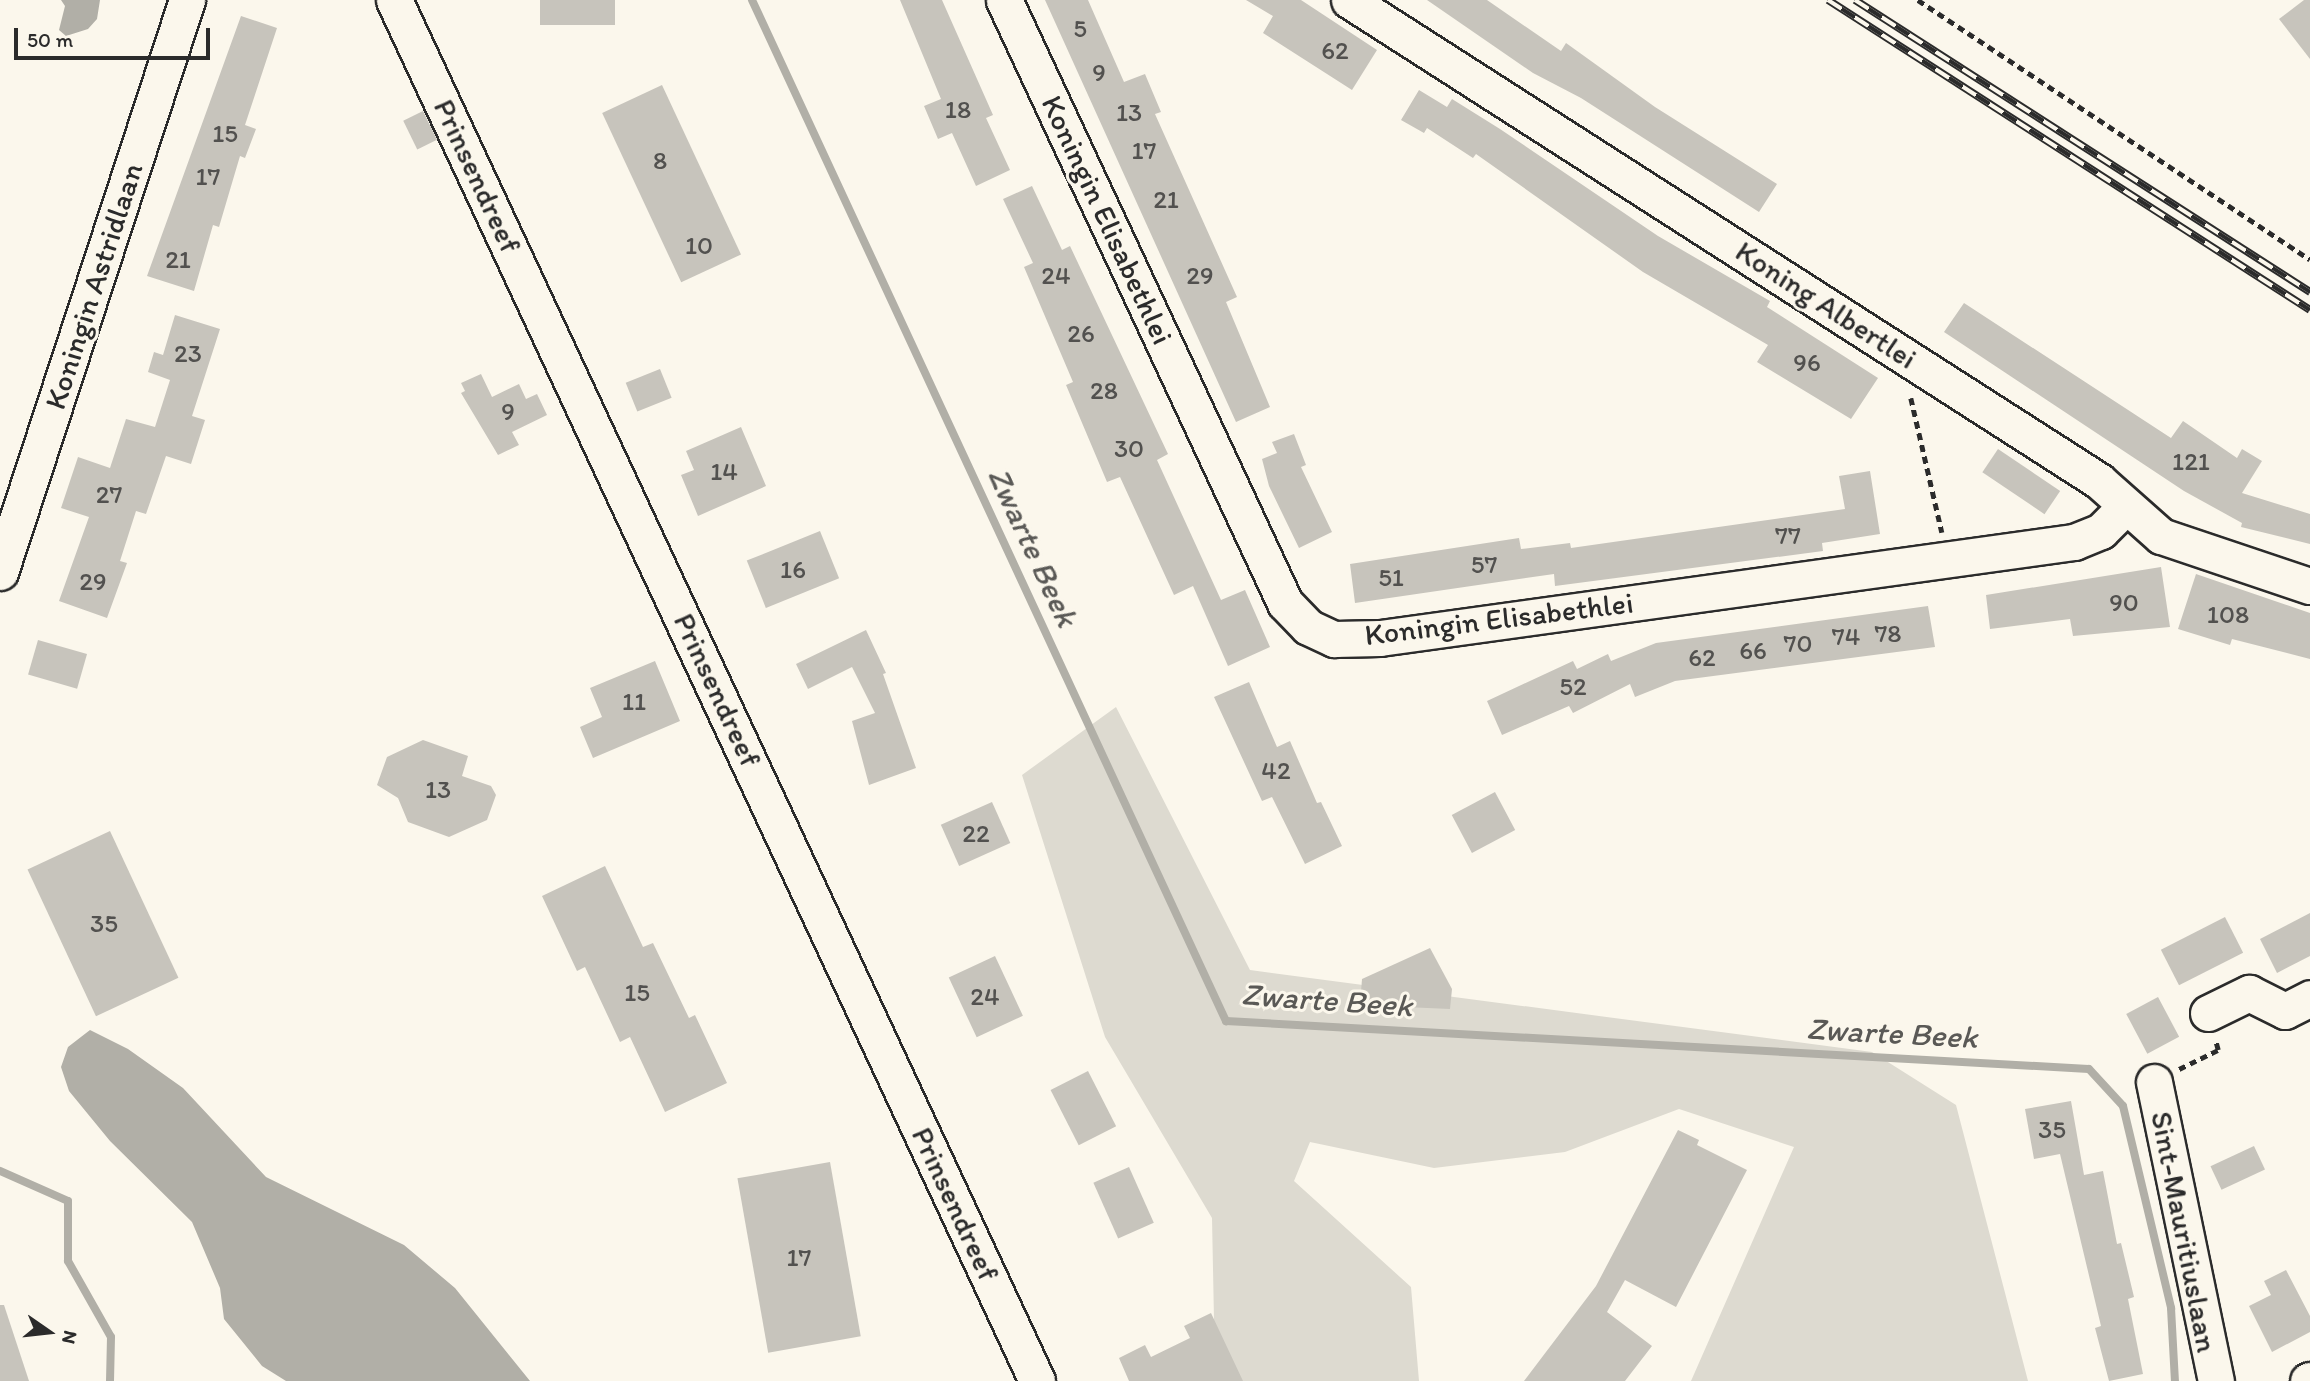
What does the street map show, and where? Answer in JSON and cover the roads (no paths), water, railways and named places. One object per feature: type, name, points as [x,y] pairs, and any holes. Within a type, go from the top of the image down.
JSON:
[{"type":"street","name":"Koningin Astridlaan","points":[[0,572],[187,0]]},
{"type":"street","name":"Prinsendreef","points":[[394,0],[1037,1381]]},
{"type":"street","name":"Koningin Elisabethlei","points":[[1004,0],[1285,603],[1308,628],[1334,639],[1380,638],[1947,557],[2074,542],[2101,531],[2124,508]]},
{"type":"street","name":"Koning Albertlei","points":[[1349,0],[2099,481],[2124,508],[2161,536],[2310,586]]},
{"type":"street","points":[[2208,1013],[2249,993],[2286,1011],[2310,998]]},
{"type":"street","name":"Sint-Mauritiuslaan","points":[[2154,1082],[2216,1381]]},
{"type":"waterway","name":"Zwarte Beek","points":[[752,0],[1226,1021],[2089,1069],[2123,1106],[2171,1308],[2175,1381]]},
{"type":"waterway","points":[[0,1171],[68,1201],[68,1261],[111,1337],[110,1381]]},
{"type":"railway","points":[[1828,0],[2310,310]]},
{"type":"railway","points":[[1855,0],[2310,292]]}]
